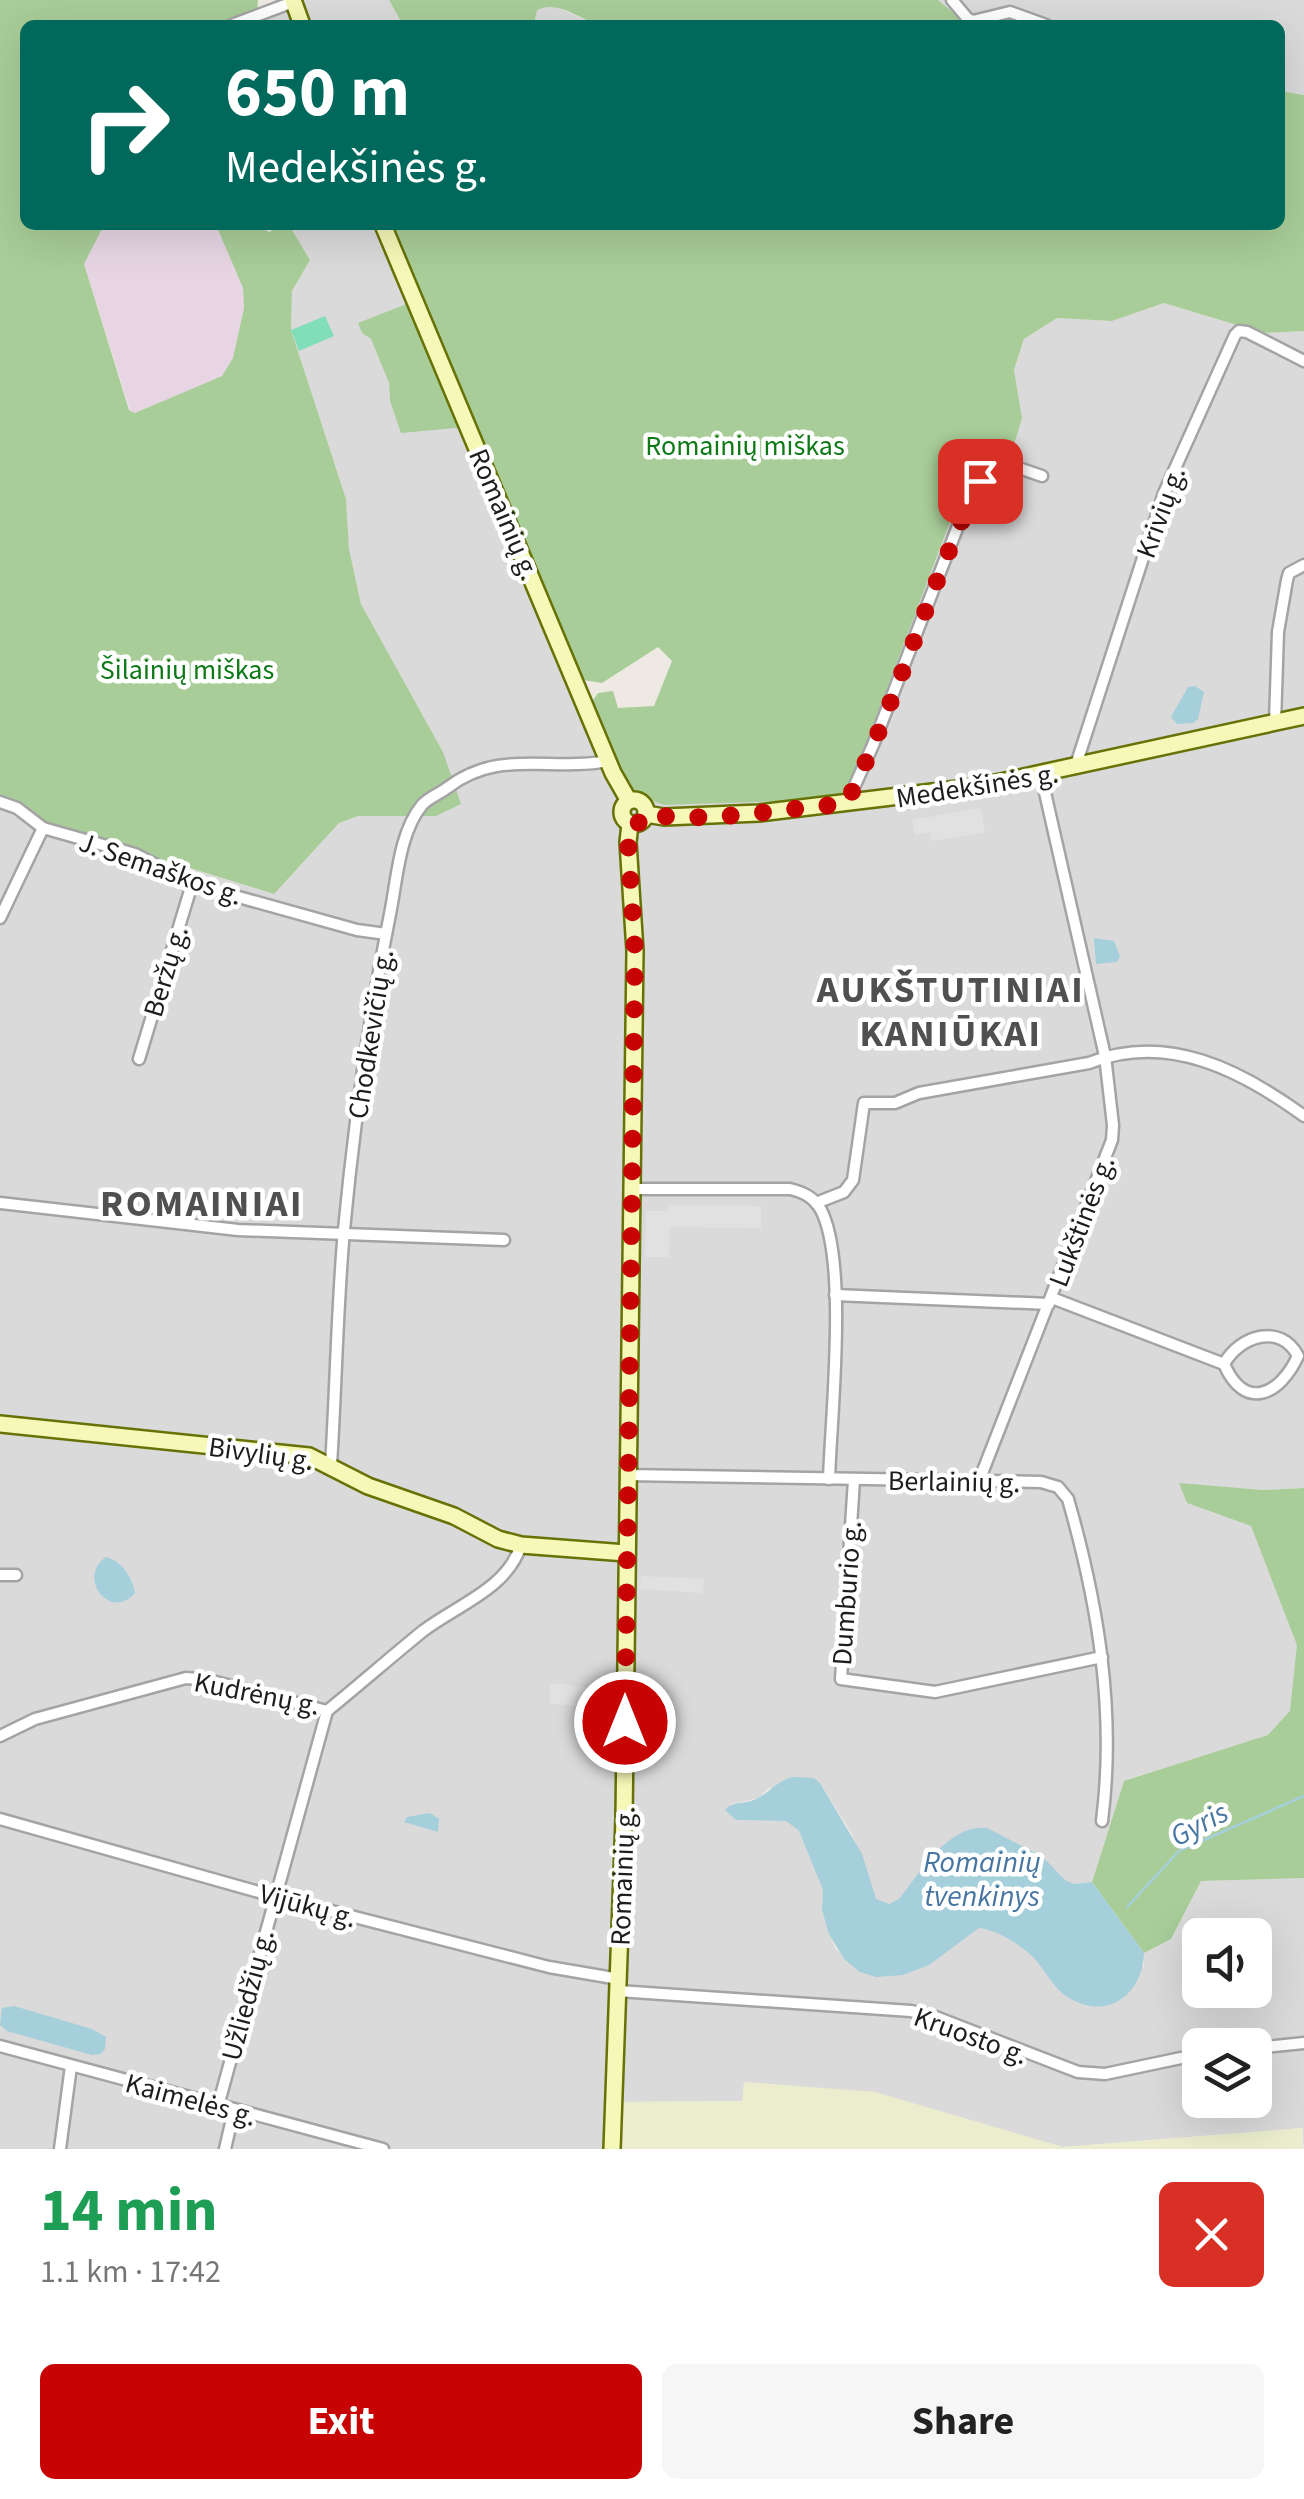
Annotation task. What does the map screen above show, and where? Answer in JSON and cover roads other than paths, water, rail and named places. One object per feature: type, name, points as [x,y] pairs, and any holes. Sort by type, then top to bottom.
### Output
[{"type":"main road","name":"Romainių g.","points":[[385,230],[607,761],[628,802]]},
{"type":"main road","name":"Medekšinės g.","points":[[646,814],[664,817],[760,813],[846,804],[1075,769],[1304,716]]},
{"type":"main road","points":[[628,802],[641,802],[646,814],[642,822],[630,824],[622,811],[628,802]]},
{"type":"main road","name":"Romainių g.","points":[[612,2149],[624,1818],[635,951],[630,824]]},
{"type":"main road","name":"Bivylių g.","points":[[0,1424],[298,1454],[331,1465],[368,1486],[442,1511],[498,1539],[521,1545],[626,1553]]},
{"type":"street","points":[[264,13],[267,0]]},
{"type":"street","points":[[952,0],[970,20]]},
{"type":"street","points":[[245,20],[293,1]]},
{"type":"street","points":[[977,20],[1010,12],[1032,20]]},
{"type":"street","name":"Krivių g.","points":[[1075,769],[1164,493],[1235,335],[1246,332],[1304,361]]},
{"type":"street","points":[[846,804],[874,744],[958,526],[980,481],[998,466],[1007,464],[1042,476]]},
{"type":"street","points":[[1275,722],[1278,632],[1284,598],[1290,573],[1304,565]]},
{"type":"street","name":"Chodkevičių g.","points":[[331,1465],[344,1234],[360,1083],[404,845],[422,804],[455,780],[496,765],[534,761],[586,765],[607,761]]},
{"type":"street","name":"Lukštinės g.","points":[[979,1482],[1051,1301],[1114,1126],[1105,1056],[1040,775]]},
{"type":"street","name":"J. Semaškos g.","points":[[0,802],[17,808],[43,828],[135,854],[192,884],[357,930],[386,934]]},
{"type":"street","points":[[0,918],[43,828]]},
{"type":"street","name":"Beržų g.","points":[[139,1059],[192,884]]},
{"type":"street","points":[[816,1202],[844,1192],[853,1180],[864,1103],[895,1103],[942,1087],[1105,1056],[1158,1052],[1191,1055],[1236,1072],[1304,1116]]},
{"type":"street","points":[[631,1190],[790,1189],[816,1202],[832,1248],[835,1294],[829,1480]]},
{"type":"street","points":[[0,1203],[238,1230],[504,1240]]},
{"type":"street","points":[[835,1294],[1051,1301],[1224,1364],[1230,1376],[1250,1392],[1264,1396],[1301,1359],[1292,1346],[1273,1336],[1261,1335],[1228,1356],[1224,1364]]},
{"type":"street","name":"Berlainių g.","points":[[626,1475],[1041,1482],[1064,1492],[1082,1546],[1102,1639],[1108,1748],[1102,1821]]},
{"type":"street","name":"Dumburio g.","points":[[854,1480],[840,1679],[935,1692],[1102,1657]]},
{"type":"street","name":"Kudrėnų g.","points":[[0,1736],[35,1718],[186,1678],[208,1680],[327,1712],[425,1630],[486,1591],[518,1556],[521,1545]]},
{"type":"street","points":[[0,1575],[16,1575]]},
{"type":"street","name":"Užliedžių g.","points":[[218,2106],[327,1712]]},
{"type":"street","name":"Vijūkų g.","points":[[0,1819],[273,1896],[618,1985]]},
{"type":"street","name":"Kruosto g.","points":[[618,1985],[911,2010],[1078,2072],[1105,2074],[1182,2058]]},
{"type":"street","points":[[1272,2047],[1304,2044]]},
{"type":"street","name":"Kaimelės g.","points":[[0,2046],[382,2149]]},
{"type":"street","points":[[60,2149],[71,2066]]},
{"type":"street","points":[[225,2149],[234,2110]]},
{"type":"water","points":[[1195,686],[1204,692],[1198,719],[1177,724],[1171,717],[1188,687]]},
{"type":"water","points":[[1094,938],[1114,941],[1120,956],[1117,962],[1096,964]]},
{"type":"water","points":[[106,1557],[121,1566],[131,1581],[135,1593],[125,1601],[107,1600],[95,1585],[94,1575]]},
{"type":"water","name":"Romainių tvenkinys","points":[[792,1777],[814,1778],[820,1783],[862,1854],[876,1899],[889,1904],[899,1899],[948,1842],[973,1829],[987,1828],[1043,1857],[1065,1880],[1074,1884],[1092,1882],[1144,1953],[1137,1981],[1121,2000],[1110,2005],[1083,2004],[1060,1991],[1020,1946],[979,1928],[929,1965],[903,1975],[876,1977],[860,1972],[844,1959],[829,1934],[822,1910],[823,1890],[799,1831],[786,1821],[736,1820],[725,1810],[756,1799]]},
{"type":"water","points":[[430,1813],[439,1819],[438,1832],[404,1822],[407,1817]]},
{"type":"water","points":[[14,2006],[92,2029],[106,2037],[105,2049],[92,2055],[7,2031],[0,2025],[2,2008]]},
{"type":"waterway","name":"Gyris","points":[[1127,1907],[1179,1851],[1304,1796]]},
{"type":"district","name":"AUKŠTUTINIAI KANIŪKAI","points":[[951,1011]]},
{"type":"district","name":"ROMAINIAI","points":[[202,1203]]},
{"type":"park label","name":"Romainių miškas","points":[[745,445]]},
{"type":"park label","name":"Šilainių miškas","points":[[187,669]]}]
